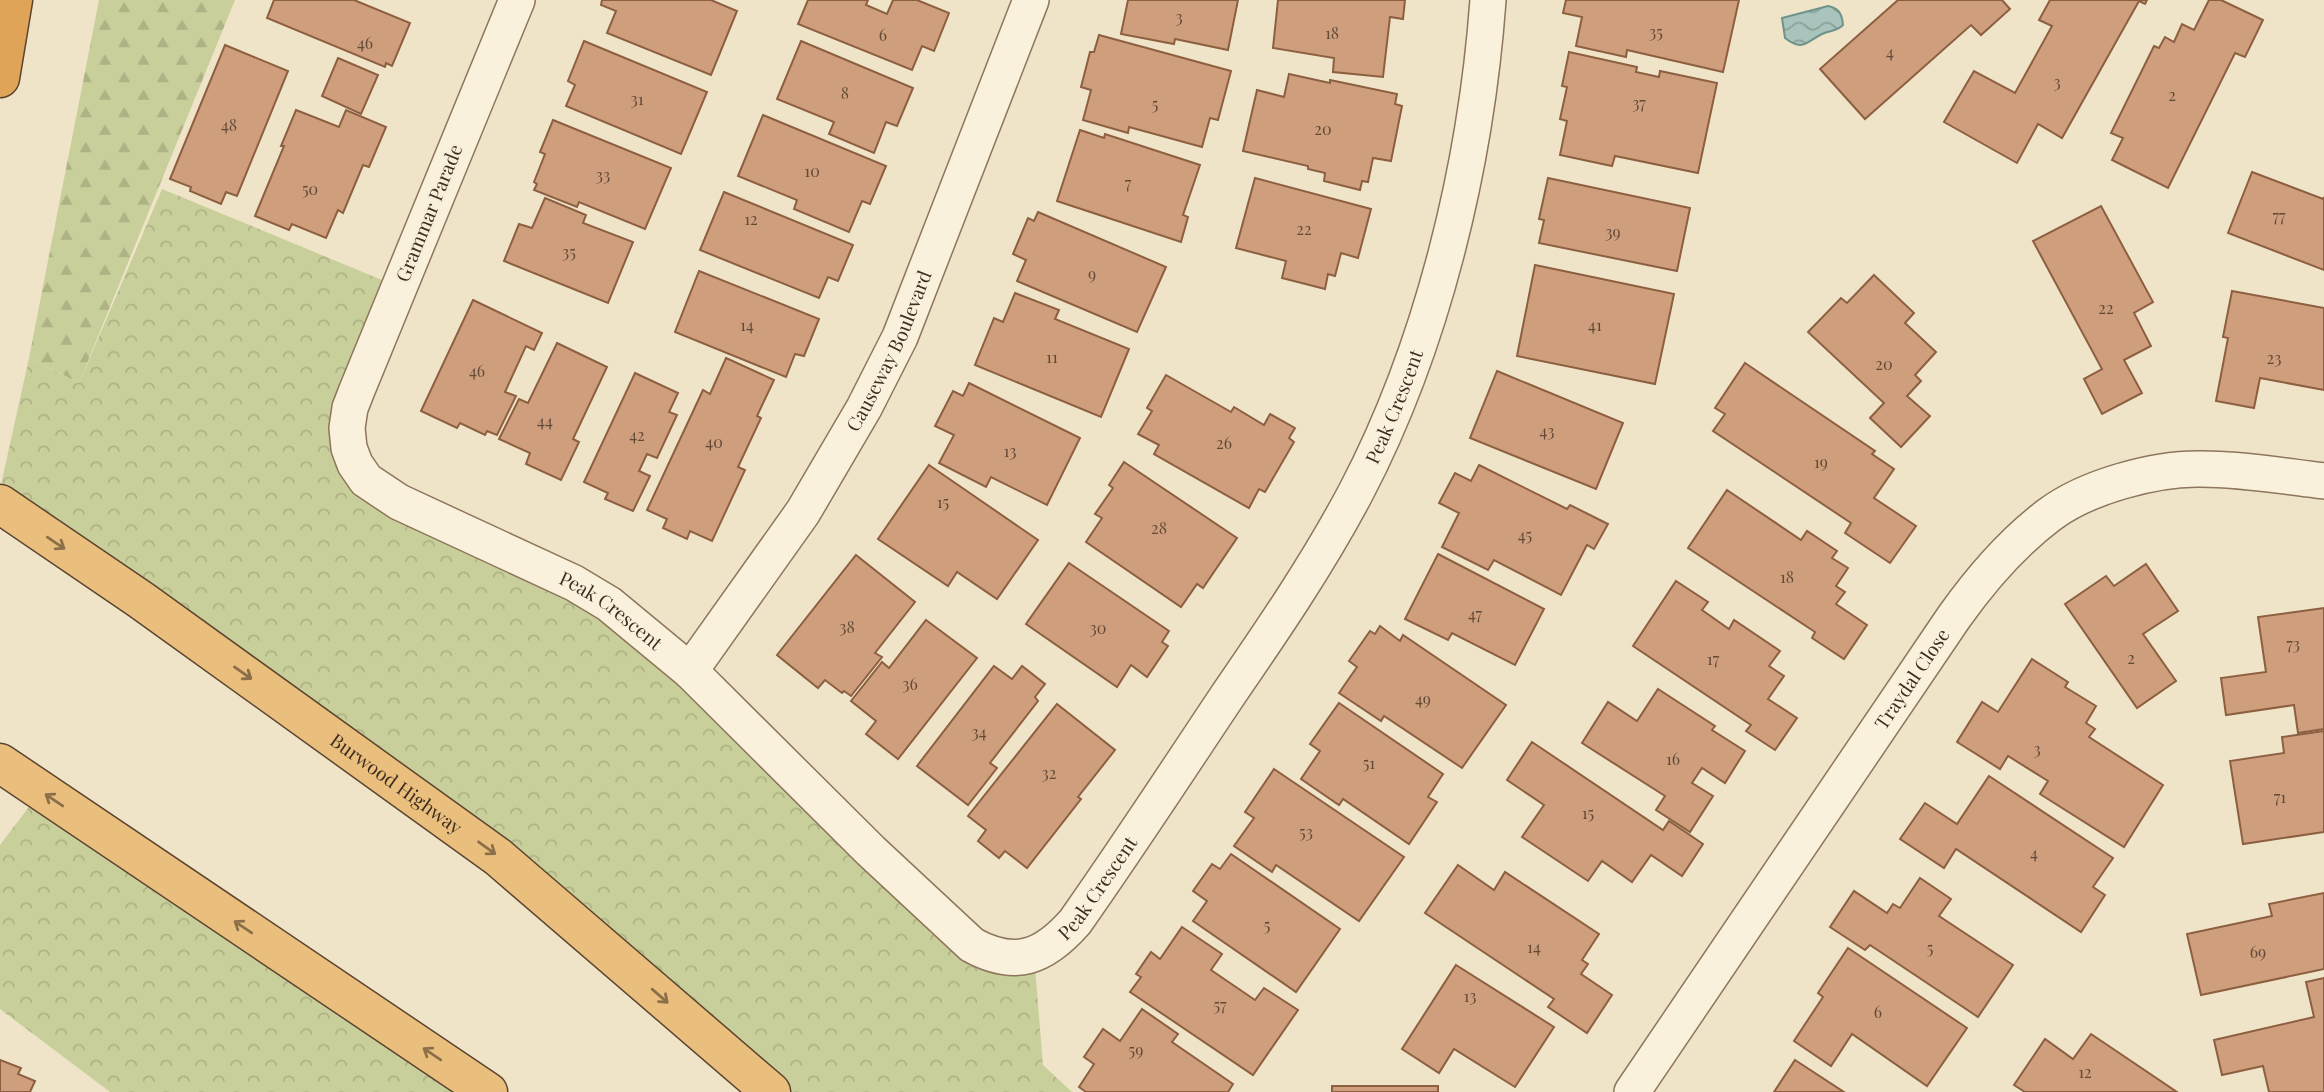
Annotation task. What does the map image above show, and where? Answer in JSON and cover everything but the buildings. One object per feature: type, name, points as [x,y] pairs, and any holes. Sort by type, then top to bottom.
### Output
[{"type":"highway","points":[[1,60],[13,0]]},
{"type":"highway","name":"Burwood Highway","points":[[0,504],[141,600],[498,856],[771,1092]]},
{"type":"highway","points":[[0,764],[488,1092]]},
{"type":"street","name":"Grammar Parade","points":[[347,428],[357,390],[517,0]]},
{"type":"street","name":"Causeway Boulevard","points":[[690,671],[803,512],[864,408],[900,338],[1031,0]]},
{"type":"street","name":"Peak Crescent","points":[[347,428],[349,448],[355,464],[366,480],[382,492],[592,592],[690,671],[871,851],[972,945],[998,956],[1023,958],[1044,951],[1057,942],[1087,905],[1293,600],[1334,532],[1379,445],[1419,341],[1446,251],[1469,157],[1485,51],[1488,0]]},
{"type":"street","name":"Traydal Close","points":[[1632,1092],[1954,617],[2007,552],[2051,514],[2081,497],[2143,476],[2200,468],[2324,481]]},
{"type":"green space","points":[[99,0],[235,0],[79,383],[29,358]]},
{"type":"green space","points":[[162,189],[399,287],[357,390],[355,464],[574,583],[969,942],[1034,955],[1043,1065],[1072,1092],[771,1092],[0,489],[29,358],[79,383]]},
{"type":"green space","points":[[41,791],[488,1092],[110,1092],[0,1009],[0,845]]},
{"type":"water","points":[[1828,6],[1839,12],[1843,25],[1800,45],[1785,38],[1782,18]]}]
